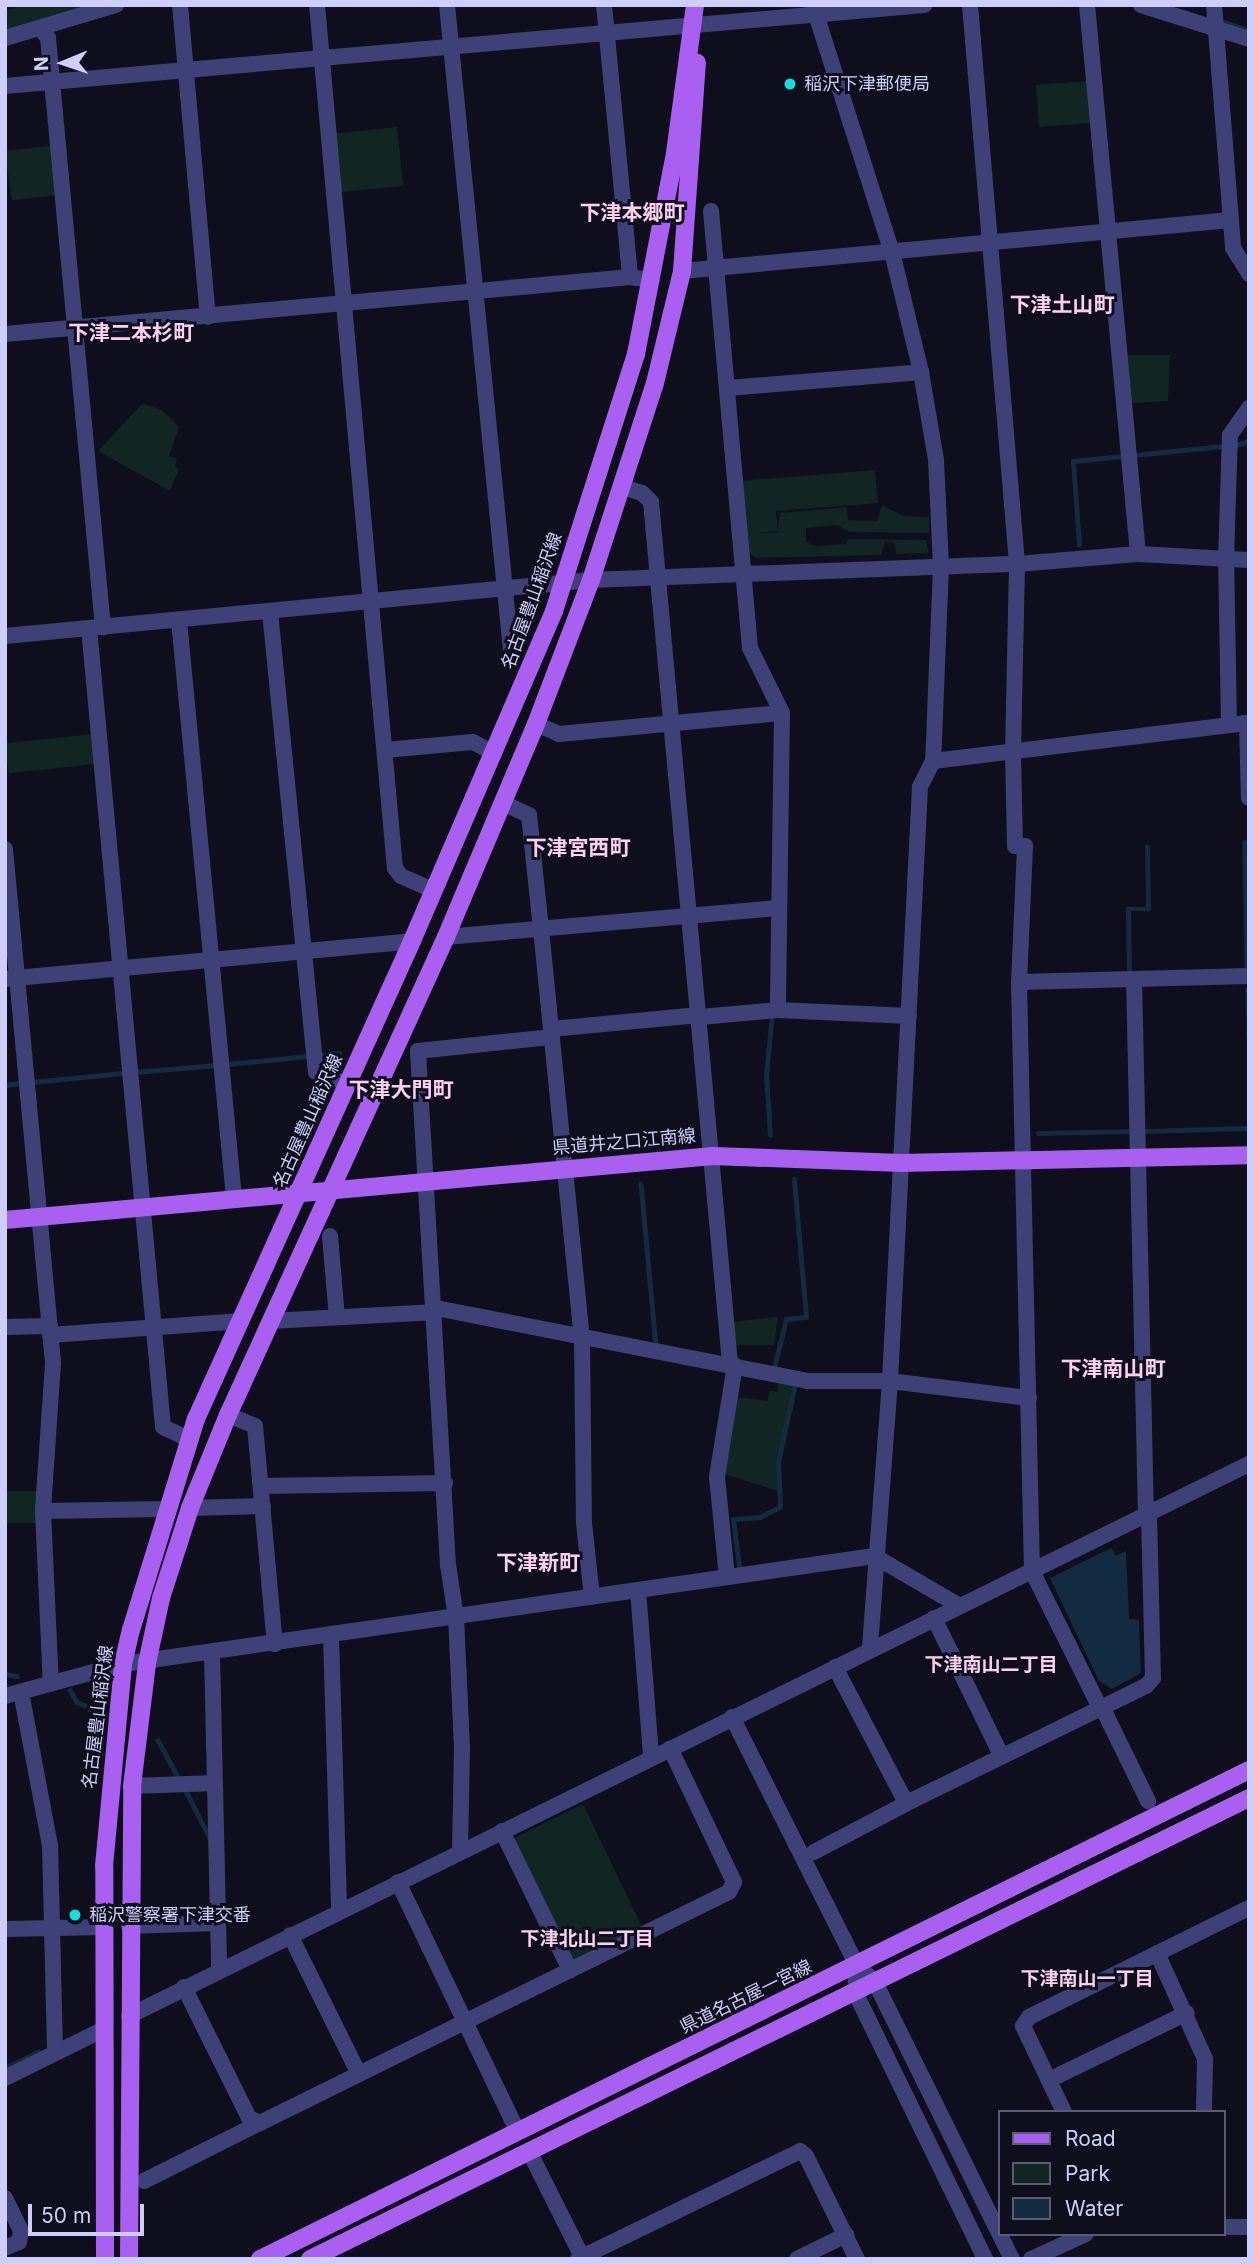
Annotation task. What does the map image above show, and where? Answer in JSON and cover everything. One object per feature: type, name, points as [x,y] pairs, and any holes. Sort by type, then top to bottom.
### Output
[{"type":"main road","name":"名古屋豊山稲沢線","points":[[105,2259],[103,1927],[108,1807],[123,1664],[166,1509],[189,1439],[434,891],[562,585],[623,399],[652,280],[694,25],[695,5]]},
{"type":"main road","name":"名古屋豊山稲沢線","points":[[130,2259],[129,1926],[132,1786],[147,1663],[172,1560],[228,1415],[446,937],[503,803],[591,580],[623,487],[655,383],[682,271],[698,47],[694,25]]},
{"type":"main road","name":"県道井之口江南線","points":[[5,1220],[713,1156],[902,1163],[1249,1154]]},
{"type":"main road","name":"県道名古屋一宮線","points":[[260,2259],[1249,1770]]},
{"type":"main road","points":[[310,2259],[1249,1798]]},
{"type":"street","points":[[5,38],[116,5]]},
{"type":"street","points":[[180,5],[208,317]]},
{"type":"street","points":[[317,5],[395,867],[401,876],[434,891]]},
{"type":"street","points":[[447,5],[512,661]]},
{"type":"street","points":[[604,5],[630,277]]},
{"type":"street","points":[[5,86],[607,35],[814,10],[924,5]]},
{"type":"street","points":[[970,5],[1017,564],[1013,751],[1015,846],[1025,846],[1019,982],[1032,1571],[1148,1801]]},
{"type":"street","points":[[1087,5],[1138,554]]},
{"type":"street","points":[[1141,5],[1249,39]]},
{"type":"street","points":[[1214,5],[1233,248],[1249,274]]},
{"type":"street","points":[[814,10],[892,252],[921,372],[936,460],[942,566],[933,761],[920,787],[890,1381],[874,1556],[870,1650]]},
{"type":"street","points":[[40,27],[48,38],[75,328],[119,969],[163,1427],[189,1439]]},
{"type":"street","points":[[711,211],[750,648],[782,713],[778,1010]]},
{"type":"street","points":[[682,271],[1231,220]]},
{"type":"street","points":[[5,334],[630,277],[652,280]]},
{"type":"street","points":[[728,388],[921,372]]},
{"type":"street","points":[[1229,725],[1226,560],[1230,435],[1249,408]]},
{"type":"street","points":[[623,487],[642,493],[650,502],[733,1364],[717,1477],[727,1577]]},
{"type":"street","points":[[5,636],[562,585],[591,580],[743,572],[1017,564],[1138,554],[1249,560]]},
{"type":"street","points":[[270,612],[316,1072],[348,1084]]},
{"type":"street","points":[[179,620],[234,1198]]},
{"type":"street","points":[[536,724],[559,734],[782,713]]},
{"type":"street","points":[[933,761],[1248,723],[1249,798]]},
{"type":"street","points":[[385,750],[473,742],[494,753]]},
{"type":"street","points":[[503,803],[529,815],[567,1168],[582,1337],[584,1523],[592,1597]]},
{"type":"street","points":[[5,849],[12,979],[42,1216],[53,1363],[43,1511],[51,1684]]},
{"type":"street","points":[[446,937],[779,908]]},
{"type":"street","points":[[12,979],[412,940]]},
{"type":"street","points":[[1019,982],[1249,976]]},
{"type":"street","points":[[814,1852],[1001,1755],[1146,1686],[1153,1678],[1134,979]]},
{"type":"street","points":[[460,1852],[462,1748],[456,1617],[448,1565],[437,1310],[418,1051],[699,1016],[778,1010],[909,1016]]},
{"type":"street","points":[[330,1236],[337,1317]]},
{"type":"street","points":[[270,1321],[437,1310],[733,1364],[807,1381],[890,1381],[1029,1398]]},
{"type":"street","points":[[5,1327],[50,1331],[155,1329],[241,1321]]},
{"type":"street","points":[[228,1415],[255,1426],[275,1644]]},
{"type":"street","points":[[129,2016],[1249,1464]]},
{"type":"street","points":[[261,1486],[444,1483]]},
{"type":"street","points":[[190,1508],[263,1506]]},
{"type":"street","points":[[43,1511],[166,1509]]},
{"type":"street","points":[[55,2053],[50,1845],[13,1694],[123,1664],[147,1663],[874,1556],[960,1606]]},
{"type":"street","points":[[638,1590],[652,1757]]},
{"type":"street","points":[[934,1618],[1001,1755]]},
{"type":"street","points":[[331,1636],[339,1911]]},
{"type":"street","points":[[212,1653],[219,1970]]},
{"type":"street","points":[[835,1667],[904,1799],[911,1801]]},
{"type":"street","points":[[732,1717],[857,1965],[875,1982],[998,2231]]},
{"type":"street","points":[[145,2181],[729,1892],[734,1882],[670,1748]]},
{"type":"street","points":[[132,1786],[215,1783]]},
{"type":"street","points":[[502,1831],[570,1970]]},
{"type":"street","points":[[397,1882],[518,2132]]},
{"type":"street","points":[[1063,2110],[1023,2026],[1029,2017],[1249,1908]]},
{"type":"street","points":[[129,1926],[218,1923]]},
{"type":"street","points":[[5,1929],[103,1927]]},
{"type":"street","points":[[290,1935],[359,2074]]},
{"type":"street","points":[[1157,1953],[1187,2013],[1205,2059],[1204,2110]]},
{"type":"street","points":[[857,1965],[855,1992],[985,2259]]},
{"type":"street","points":[[184,1987],[249,2118],[260,2123]]},
{"type":"street","points":[[1049,2080],[1187,2013]]},
{"type":"street","points":[[5,2078],[104,2029]]},
{"type":"street","points":[[529,2151],[581,2258],[800,2151],[807,2155],[857,2259]]},
{"type":"street","points":[[5,2198],[21,2231],[19,2242],[5,2248]]},
{"type":"street","points":[[1226,2228],[1249,2227]]},
{"type":"street","points":[[797,2259],[845,2235]]},
{"type":"street","points":[[1001,2236],[1012,2259]]},
{"type":"street","points":[[1031,2259],[1082,2236]]},
{"type":"green space","points":[[23,5],[97,5],[5,32],[5,11]]},
{"type":"green space","points":[[1090,81],[1093,123],[1039,127],[1036,85]]},
{"type":"green space","points":[[397,127],[403,186],[340,192],[333,134]]},
{"type":"green space","points":[[54,145],[60,195],[11,201],[5,151]]},
{"type":"green space","points":[[1125,355],[1170,355],[1168,401],[1129,403]]},
{"type":"green space","points":[[143,403],[163,411],[179,427],[169,456],[177,459],[175,467],[179,469],[170,491],[98,451]]},
{"type":"green space","points":[[875,470],[878,503],[776,511],[778,531],[752,534],[778,532],[780,513],[847,507],[848,520],[877,521],[882,505],[903,516],[929,517],[929,533],[850,532],[837,525],[806,528],[806,542],[815,546],[846,544],[849,539],[926,540],[929,553],[896,554],[895,543],[885,542],[881,555],[756,558],[748,552],[741,481]]},
{"type":"green space","points":[[94,734],[97,764],[9,773],[5,743]]},
{"type":"green space","points":[[778,1317],[774,1345],[733,1345],[731,1322]]},
{"type":"green space","points":[[778,1381],[794,1382],[777,1462],[778,1491],[724,1474],[736,1397],[768,1401],[769,1391],[777,1392]]},
{"type":"green space","points":[[5,1491],[37,1491],[37,1523],[5,1523]]},
{"type":"green space","points":[[583,1804],[642,1927],[577,1960],[568,1956],[512,1839]]},
{"type":"water","points":[[1111,1548],[1116,1556],[1126,1551],[1129,1619],[1139,1620],[1141,1673],[1112,1689],[1099,1681],[1050,1578]]},
{"type":"waterway","points":[[1223,22],[1249,30]]},
{"type":"waterway","points":[[1236,445],[1249,441]]},
{"type":"waterway","points":[[1134,455],[1223,446]]},
{"type":"waterway","points":[[1079,545],[1073,461],[1124,456]]},
{"type":"waterway","points":[[1245,842],[1247,966]]},
{"type":"waterway","points":[[1129,972],[1128,909],[1148,909],[1147,847]]},
{"type":"waterway","points":[[1248,989],[1249,1036]]},
{"type":"waterway","points":[[770,1135],[766,1075],[772,1015]]},
{"type":"waterway","points":[[319,1055],[339,1053]]},
{"type":"waterway","points":[[228,1064],[308,1056]]},
{"type":"waterway","points":[[135,1072],[217,1065]]},
{"type":"waterway","points":[[32,1082],[123,1073]]},
{"type":"waterway","points":[[5,1085],[19,1083]]},
{"type":"waterway","points":[[1143,1131],[1249,1128]]},
{"type":"waterway","points":[[1038,1133],[1134,1131]]},
{"type":"waterway","points":[[774,1368],[786,1319],[806,1317],[794,1180]]},
{"type":"waterway","points":[[641,1184],[656,1347]]},
{"type":"waterway","points":[[739,1567],[733,1519],[760,1517],[780,1507],[778,1462],[795,1384]]},
{"type":"waterway","points":[[5,1674],[17,1676]]},
{"type":"waterway","points":[[70,1690],[77,1702],[87,1706]]},
{"type":"waterway","points":[[158,1740],[179,1779]]},
{"type":"waterway","points":[[185,1789],[210,1838]]},
{"type":"waterway","points":[[5,2068],[38,2052]]},
{"type":"place","name":"稲沢下津郵便局","points":[[790,84]]},
{"type":"place","name":"稲沢警察署下津交番","points":[[75,1915]]},
{"type":"district","name":"下津本郷町","points":[[632,213]]},
{"type":"district","name":"下津土山町","points":[[1062,305]]},
{"type":"district","name":"下津二本杉町","points":[[131,333]]},
{"type":"district","name":"下津宮西町","points":[[578,848]]},
{"type":"district","name":"下津大門町","points":[[401,1090]]},
{"type":"district","name":"下津南山町","points":[[1113,1369]]},
{"type":"district","name":"下津新町","points":[[538,1563]]},
{"type":"district","name":"下津南山二丁目","points":[[991,1665]]},
{"type":"district","name":"下津北山二丁目","points":[[587,1939]]},
{"type":"district","name":"下津南山一丁目","points":[[1087,1979]]}]
